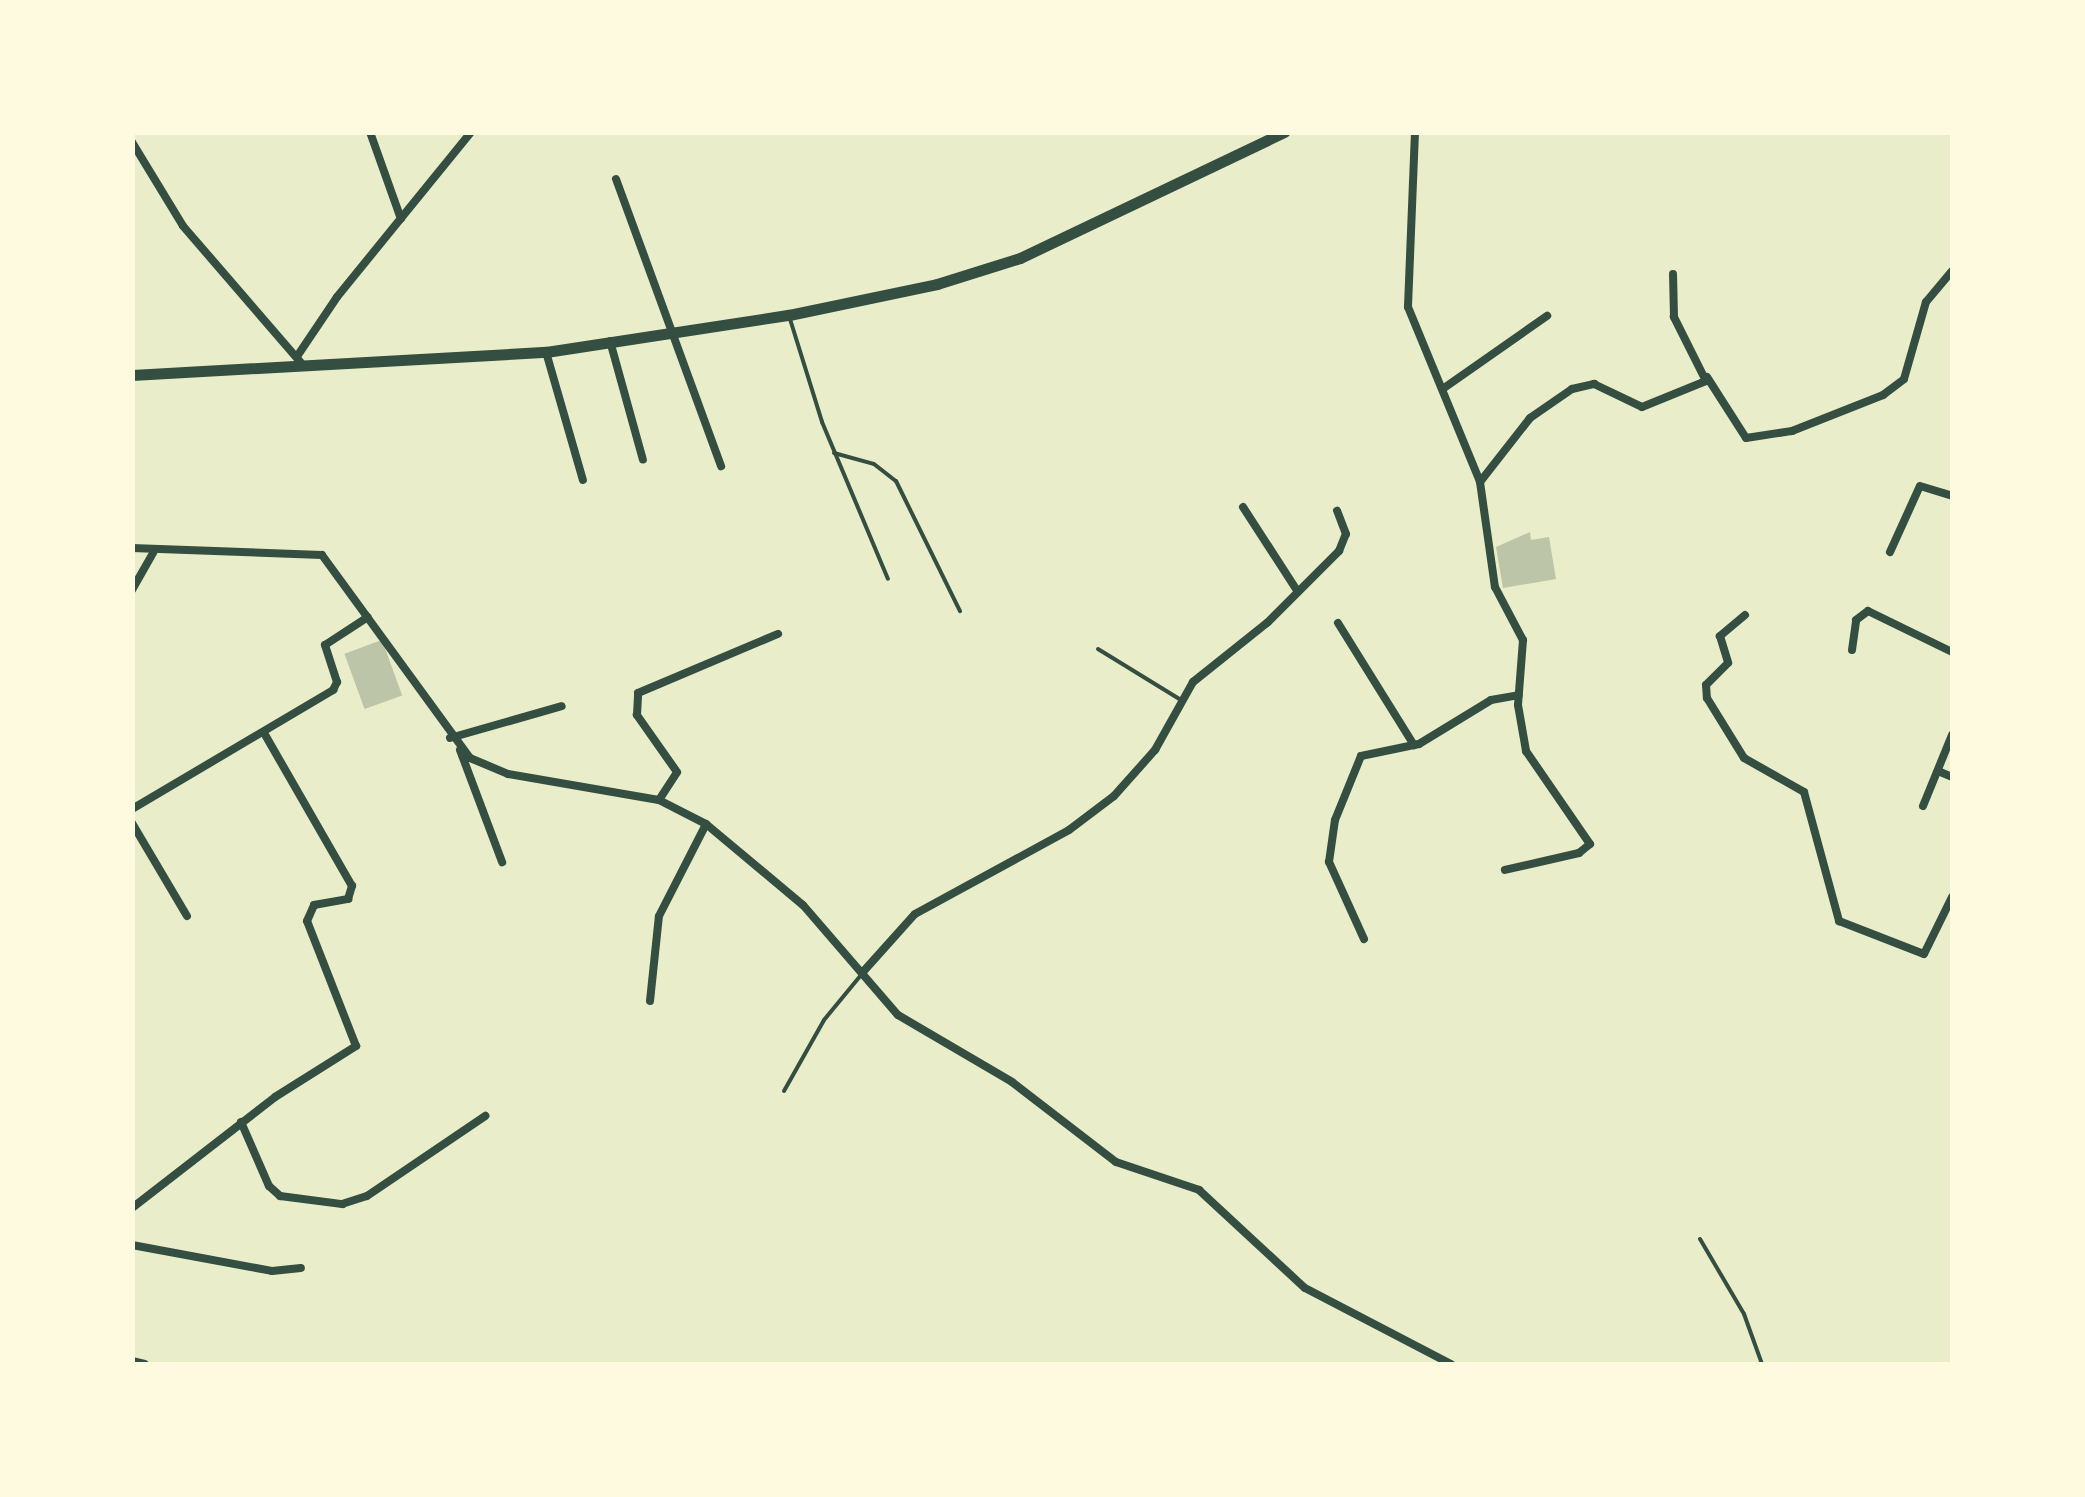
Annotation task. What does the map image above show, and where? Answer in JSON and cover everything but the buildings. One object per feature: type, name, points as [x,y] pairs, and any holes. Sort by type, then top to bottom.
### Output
[{"type":"main road","points":[[132,375],[301,360],[546,352],[789,315],[938,284],[1020,258],[1284,132]]},
{"type":"street","points":[[370,132],[401,219]]},
{"type":"street","points":[[132,142],[184,226],[301,360],[401,219],[472,132]]},
{"type":"street","points":[[1415,132],[1408,307],[1480,482],[1492,573],[1526,651],[1519,695],[1522,735],[1534,770],[1590,844],[1580,853],[1505,870]]},
{"type":"street","points":[[616,179],[676,330],[721,466]]},
{"type":"street","points":[[1673,274],[1674,317],[1746,438],[1809,426],[1883,395],[1904,379],[1926,302],[1952,271]]},
{"type":"street","points":[[1444,388],[1547,316]]},
{"type":"street","points":[[610,341],[643,460]]},
{"type":"street","points":[[546,352],[583,480]]},
{"type":"street","points":[[1480,482],[1530,418],[1572,390],[1594,384],[1642,408],[1707,378]]},
{"type":"street","points":[[1890,552],[1920,486],[1952,496]]},
{"type":"street","points":[[1243,506],[1298,592]]},
{"type":"street","points":[[862,973],[915,914],[1070,830],[1114,796],[1155,750],[1182,700],[1208,668],[1298,592],[1345,541],[1337,511]]},
{"type":"street","points":[[132,548],[153,552],[322,555],[460,750],[502,862]]},
{"type":"street","points":[[132,590],[153,552]]},
{"type":"street","points":[[1852,650],[1856,620],[1868,611],[1952,652]]},
{"type":"street","points":[[1744,615],[1720,636],[1728,663],[1706,686],[1707,698],[1744,758],[1804,792],[1840,921],[1924,954],[1952,898]]},
{"type":"street","points":[[132,809],[336,687],[325,645],[368,617]]},
{"type":"street","points":[[1338,624],[1414,745]]},
{"type":"street","points":[[659,800],[677,772],[637,716],[638,693],[778,634]]},
{"type":"street","points":[[1364,940],[1329,862],[1335,820],[1360,756],[1414,745],[1491,700],[1519,695]]},
{"type":"street","points":[[450,738],[562,706]]},
{"type":"street","points":[[132,1208],[240,1122],[356,1046],[308,921],[320,902],[348,899],[352,886],[264,733]]},
{"type":"street","points":[[1924,806],[1952,735]]},
{"type":"street","points":[[460,750],[508,774],[659,800],[706,824],[763,866],[898,1014],[1012,1082],[1106,1156],[1199,1190],[1305,1288],[1452,1364]]},
{"type":"street","points":[[1938,771],[1952,777]]},
{"type":"street","points":[[132,823],[186,916]]},
{"type":"street","points":[[650,1001],[658,916],[706,824]]},
{"type":"street","points":[[240,1122],[269,1186],[280,1196],[342,1204],[367,1196],[485,1116]]},
{"type":"street","points":[[132,1245],[272,1271],[301,1268]]},
{"type":"street","points":[[132,1361],[145,1364]]},
{"type":"lane","points":[[789,315],[834,453],[888,579]]},
{"type":"lane","points":[[834,453],[874,464],[896,480],[960,611]]},
{"type":"lane","points":[[1098,648],[1182,700]]},
{"type":"lane","points":[[784,1091],[818,1030],[862,973]]},
{"type":"lane","points":[[1700,1239],[1744,1314],[1762,1364]]}]
